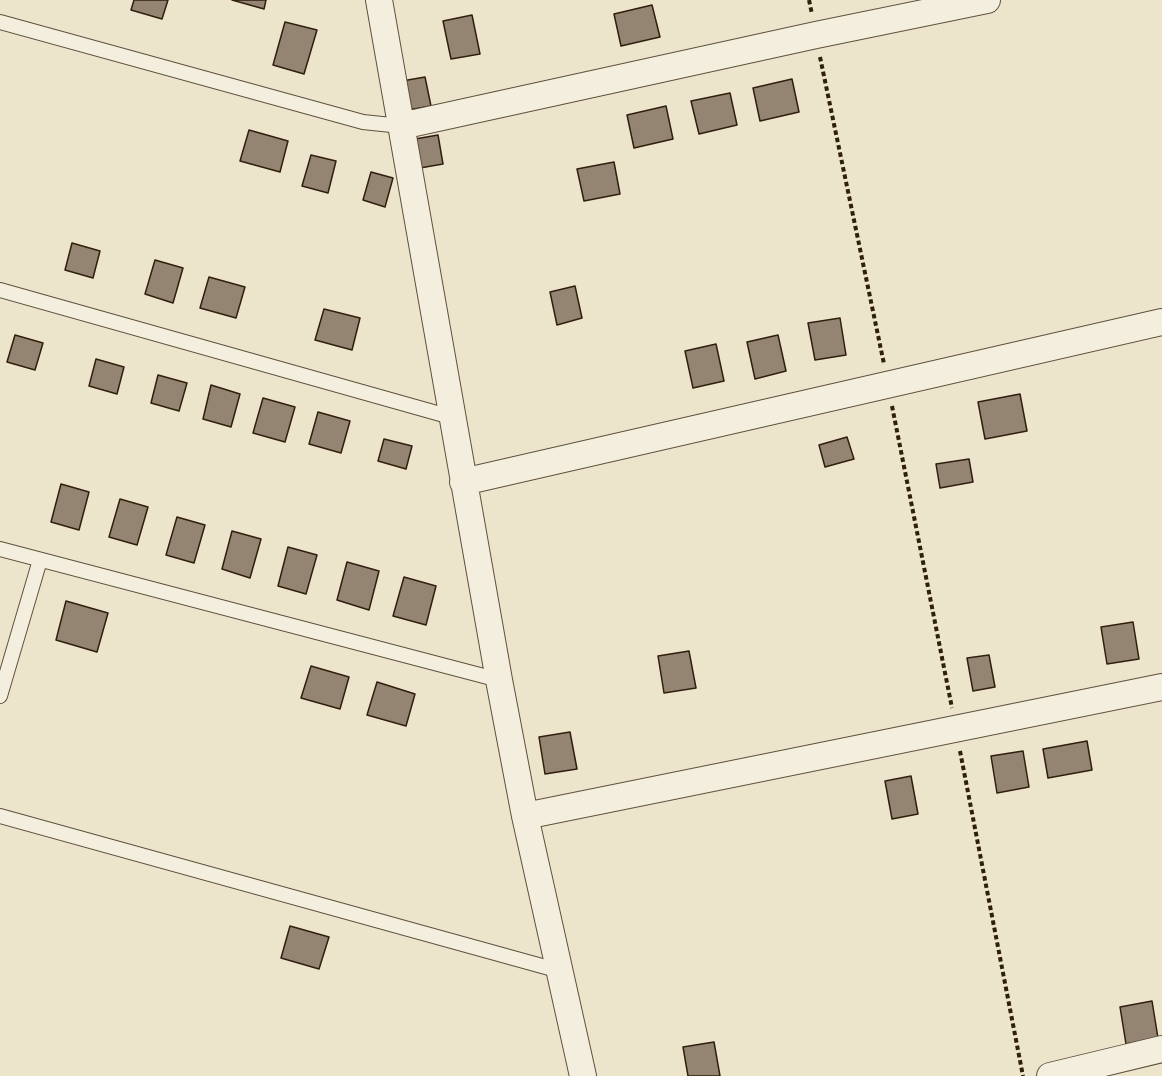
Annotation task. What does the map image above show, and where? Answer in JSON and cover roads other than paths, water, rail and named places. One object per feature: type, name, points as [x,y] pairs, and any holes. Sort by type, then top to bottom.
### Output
[{"type":"street","points":[[379,0],[499,680],[525,816],[584,1076]]},
{"type":"street","points":[[401,126],[987,0]]},
{"type":"street","points":[[463,482],[1162,322]]},
{"type":"street","points":[[525,816],[956,731],[1162,687]]},
{"type":"street","points":[[1050,1076],[1162,1049]]},
{"type":"lane","points":[[0,22],[363,123],[401,126]]},
{"type":"lane","points":[[0,290],[451,417]]},
{"type":"lane","points":[[0,549],[499,680]]},
{"type":"lane","points":[[0,696],[40,560]]},
{"type":"lane","points":[[0,816],[560,971]]}]
